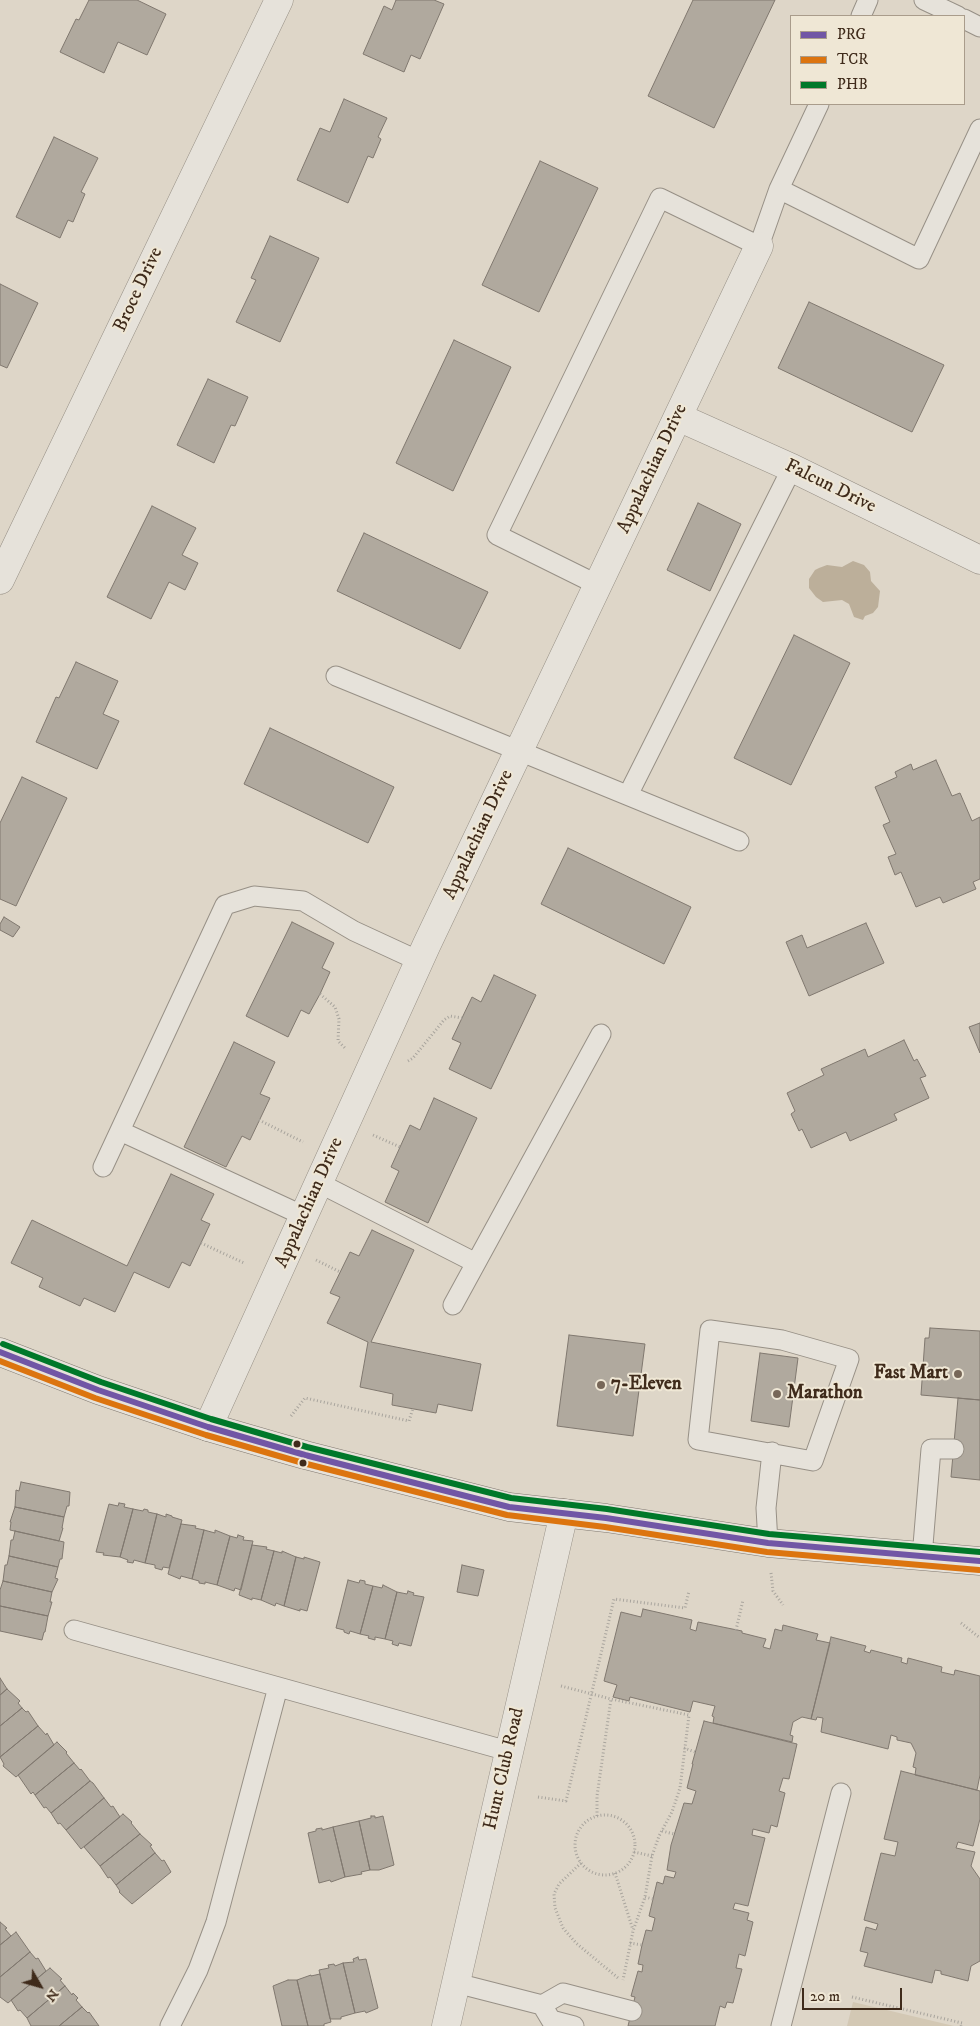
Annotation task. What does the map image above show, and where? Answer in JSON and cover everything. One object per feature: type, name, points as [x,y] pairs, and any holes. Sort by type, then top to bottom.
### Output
[{"type":"street","name":"Broce Drive","points":[[0,580],[279,0]]},
{"type":"street","name":"Appalachian Drive","points":[[208,1427],[420,961],[759,246]]},
{"type":"street","name":"Falcun Drive","points":[[678,417],[792,468],[980,560]]},
{"type":"street","points":[[0,1352],[98,1390],[208,1427],[509,1507],[564,1513],[768,1543],[980,1561]]},
{"type":"street","name":"Hunt Club Road","points":[[446,2026],[564,1513]]},
{"type":"lane","points":[[861,15],[868,0]]},
{"type":"lane","points":[[924,0],[956,15]]},
{"type":"lane","points":[[965,20],[980,27]]},
{"type":"lane","points":[[598,585],[497,535],[660,198],[759,246],[779,189],[819,105]]},
{"type":"lane","points":[[779,189],[919,259],[980,129]]},
{"type":"lane","points":[[628,795],[792,468]]},
{"type":"lane","points":[[336,676],[739,841]]},
{"type":"lane","points":[[103,1167],[225,905],[254,896],[303,901],[354,930],[420,961]]},
{"type":"lane","points":[[453,1305],[601,1034]]},
{"type":"lane","points":[[120,1132],[304,1216]]},
{"type":"lane","points":[[319,1183],[476,1263]]},
{"type":"lane","points":[[710,1330],[782,1340],[849,1359],[814,1461],[772,1452],[698,1440],[710,1330]]},
{"type":"lane","points":[[922,1557],[931,1449],[954,1449]]},
{"type":"lane","points":[[768,1543],[766,1508],[772,1452]]},
{"type":"lane","points":[[74,1630],[508,1751]]},
{"type":"lane","points":[[170,2026],[198,1970],[216,1922],[278,1687]]},
{"type":"lane","points":[[781,2026],[841,1793]]},
{"type":"lane","points":[[456,1983],[542,2004],[563,1993],[632,2012]]},
{"type":"lane","points":[[542,2004],[551,2020],[574,2026]]},
{"type":"path","points":[[320,994],[335,1007],[339,1019],[338,1041],[372,1065],[409,1061],[444,1020],[450,1016],[462,1018]]},
{"type":"path","points":[[259,1120],[331,1156]]},
{"type":"path","points":[[201,1243],[244,1263]]},
{"type":"path","points":[[292,1416],[305,1398],[409,1421],[413,1408]]},
{"type":"path","points":[[538,1797],[566,1802],[614,1599],[685,1608],[689,1591]]},
{"type":"path","points":[[772,1592],[784,1604]]},
{"type":"path","points":[[736,1630],[743,1600]]},
{"type":"path","points":[[961,1623],[980,1638]]},
{"type":"path","points":[[561,1686],[611,1699],[689,1715],[680,1788],[672,1812],[652,1856],[645,1897],[633,1931],[623,1982],[576,1943],[563,1928],[555,1908],[554,1894],[559,1884],[581,1863]]},
{"type":"path","points":[[597,1816],[597,1796],[611,1699]]},
{"type":"path","points":[[684,1748],[695,1752]]},
{"type":"path","points":[[609,1815],[621,1819],[630,1828],[634,1840],[634,1852],[630,1861],[615,1873],[596,1873],[581,1863],[576,1852],[579,1830],[587,1821],[597,1816],[609,1815]]},
{"type":"path","points":[[662,1831],[674,1834]]},
{"type":"path","points":[[634,1852],[652,1856]]},
{"type":"path","points":[[615,1873],[633,1931]]},
{"type":"path","points":[[645,1897],[653,1899]]},
{"type":"path","points":[[630,1943],[642,1945]]},
{"type":"path","points":[[852,1997],[962,2023],[961,2026]]},
{"type":"shaded area","points":[[853,561],[864,565],[870,572],[871,581],[880,591],[878,607],[873,613],[865,616],[863,620],[854,617],[849,604],[842,600],[823,602],[809,588],[809,579],[815,570],[827,565],[842,567]]},
{"type":"shaded area","points":[[853,2002],[954,2026],[847,2026]]},
{"type":"building","points":[[89,0],[137,0],[166,14],[147,55],[118,42],[104,73],[60,52],[76,19],[79,20]]},
{"type":"building","points":[[396,0],[434,0],[444,4],[420,59],[411,55],[404,72],[363,54],[384,6],[392,10]]},
{"type":"building","points":[[693,0],[775,0],[714,128],[648,96]]},
{"type":"building","points":[[344,99],[387,118],[378,137],[381,139],[373,158],[368,156],[348,203],[297,180],[320,128],[330,132]]},
{"type":"building","points":[[54,137],[98,158],[81,192],[85,194],[73,222],[68,220],[60,238],[16,217]]},
{"type":"building","points":[[540,161],[598,188],[539,312],[482,285]]},
{"type":"building","points":[[270,236],[319,258],[280,342],[236,322],[256,280],[251,278]]},
{"type":"building","points":[[0,284],[38,303],[7,368],[0,365]]},
{"type":"building","points":[[809,302],[944,365],[912,432],[778,368]]},
{"type":"building","points":[[454,340],[511,367],[453,491],[396,463]]},
{"type":"building","points":[[208,379],[248,397],[235,426],[231,425],[214,463],[177,445]]},
{"type":"building","points":[[698,503],[741,524],[710,591],[667,570]]},
{"type":"building","points":[[152,506],[196,528],[182,555],[198,563],[185,590],[169,582],[151,619],[107,597]]},
{"type":"building","points":[[364,533],[488,592],[460,649],[337,591]]},
{"type":"building","points":[[794,635],[850,663],[791,785],[734,758]]},
{"type":"building","points":[[76,662],[118,681],[103,714],[119,721],[97,769],[36,742],[56,697],[59,698]]},
{"type":"building","points":[[270,728],[394,787],[368,843],[244,784]]},
{"type":"building","points":[[936,760],[952,796],[960,793],[972,821],[980,817],[980,879],[973,882],[976,889],[943,903],[940,897],[916,907],[901,872],[895,875],[888,857],[896,854],[883,825],[890,822],[875,787],[897,777],[895,772],[911,764],[913,770]]},
{"type":"building","points":[[22,777],[67,798],[16,906],[0,899],[0,823]]},
{"type":"building","points":[[568,848],[691,907],[664,964],[541,904]]},
{"type":"building","points":[[4,917],[20,927],[13,937],[0,930],[0,924]]},
{"type":"building","points":[[292,922],[334,943],[322,968],[330,972],[320,994],[309,1014],[301,1010],[288,1037],[246,1016]]},
{"type":"building","points":[[866,923],[884,963],[809,996],[786,942],[802,935],[807,948]]},
{"type":"building","points":[[494,975],[536,995],[491,1089],[449,1069],[461,1043],[452,1039],[472,997],[481,1002]]},
{"type":"building","points":[[980,1023],[980,1053],[969,1027]]},
{"type":"building","points":[[904,1040],[914,1061],[917,1059],[926,1076],[920,1078],[929,1098],[894,1114],[897,1120],[850,1141],[846,1132],[811,1148],[802,1129],[799,1131],[791,1114],[795,1111],[787,1093],[824,1075],[821,1069],[865,1049],[868,1057]]},
{"type":"building","points":[[234,1042],[275,1062],[260,1094],[270,1098],[250,1140],[242,1136],[226,1167],[184,1147]]},
{"type":"building","points":[[434,1098],[477,1118],[428,1223],[385,1202],[399,1171],[391,1167],[410,1125],[420,1130]]},
{"type":"building","points":[[171,1174],[214,1194],[201,1220],[210,1224],[190,1266],[182,1262],[169,1288],[134,1272],[115,1312],[84,1298],[80,1306],[39,1287],[43,1278],[11,1263],[32,1220],[127,1266]]},
{"type":"building","points":[[372,1230],[414,1250],[371,1342],[481,1364],[472,1411],[438,1404],[436,1413],[392,1405],[393,1394],[360,1387],[368,1342],[327,1323],[340,1297],[330,1293],[350,1252],[359,1256]]},
{"type":"building","points":[[930,1328],[980,1331],[980,1400],[921,1395],[925,1338],[929,1338]]},
{"type":"building","name":"7-Eleven","points":[[569,1335],[645,1344],[633,1436],[557,1426]]},
{"type":"building","points":[[760,1353],[798,1358],[789,1427],[751,1421]]},
{"type":"building","points":[[958,1398],[980,1400],[980,1480],[951,1477]]},
{"type":"building","points":[[21,1482],[70,1492],[69,1506],[67,1506],[64,1517],[15,1507],[16,1490],[19,1491]]},
{"type":"building","points":[[119,1503],[125,1504],[124,1507],[133,1509],[120,1557],[103,1555],[104,1553],[96,1552],[109,1504],[118,1506]]},
{"type":"building","points":[[15,1507],[64,1517],[59,1541],[10,1530],[10,1522]]},
{"type":"building","points":[[133,1509],[143,1511],[144,1509],[157,1514],[145,1563],[134,1560],[133,1563],[127,1562],[128,1560],[120,1557]]},
{"type":"building","points":[[157,1514],[166,1517],[166,1514],[182,1520],[169,1568],[163,1567],[162,1570],[155,1568],[155,1565],[145,1563]]},
{"type":"building","points":[[181,1524],[196,1526],[195,1528],[204,1530],[192,1579],[181,1576],[180,1579],[168,1574]]},
{"type":"building","points":[[204,1530],[215,1533],[215,1530],[230,1536],[217,1585],[205,1582],[205,1584],[199,1583],[199,1581],[192,1579]]},
{"type":"building","points":[[15,1531],[64,1542],[62,1559],[60,1559],[58,1567],[9,1556],[11,1540],[13,1540]]},
{"type":"building","points":[[238,1535],[244,1537],[243,1540],[253,1541],[241,1590],[235,1588],[234,1591],[217,1585],[230,1536],[237,1538]]},
{"type":"building","points":[[252,1545],[267,1547],[266,1549],[274,1551],[261,1600],[252,1598],[252,1600],[239,1595]]},
{"type":"building","points":[[274,1551],[282,1553],[282,1551],[296,1557],[284,1606],[276,1603],[275,1606],[261,1600]]},
{"type":"building","points":[[9,1556],[58,1567],[55,1578],[58,1579],[52,1592],[3,1581],[5,1565],[7,1565]]},
{"type":"building","points":[[296,1557],[304,1559],[304,1557],[320,1562],[307,1611],[284,1606]]},
{"type":"building","points":[[462,1565],[484,1570],[478,1596],[457,1592]]},
{"type":"building","points":[[348,1580],[359,1583],[360,1580],[365,1581],[365,1584],[373,1586],[360,1634],[350,1631],[349,1634],[344,1632],[344,1630],[336,1628]]},
{"type":"building","points":[[3,1581],[52,1592],[50,1602],[52,1602],[48,1616],[0,1606],[0,1590]]},
{"type":"building","points":[[383,1585],[397,1592],[385,1639],[375,1637],[375,1640],[360,1634],[373,1586],[382,1588]]},
{"type":"building","points":[[408,1591],[414,1593],[413,1595],[424,1597],[411,1646],[399,1643],[398,1646],[392,1644],[393,1641],[385,1639],[397,1592],[407,1594]]},
{"type":"building","points":[[0,1606],[48,1616],[42,1640],[0,1631]]},
{"type":"building","points":[[643,1609],[692,1620],[690,1629],[696,1631],[698,1622],[742,1631],[742,1633],[766,1639],[763,1647],[770,1649],[775,1629],[782,1631],[783,1625],[818,1634],[816,1640],[830,1643],[811,1719],[802,1717],[793,1722],[790,1735],[793,1736],[792,1742],[713,1723],[714,1717],[712,1716],[715,1706],[693,1701],[690,1712],[630,1697],[629,1701],[613,1697],[617,1685],[604,1681],[621,1612],[641,1617]]},
{"type":"building","points":[[831,1637],[866,1646],[864,1651],[870,1653],[871,1650],[902,1658],[901,1662],[907,1664],[908,1658],[942,1667],[941,1672],[954,1675],[955,1670],[980,1676],[980,1775],[977,1790],[915,1775],[916,1768],[913,1767],[916,1753],[911,1743],[897,1740],[897,1737],[891,1735],[888,1749],[821,1732],[823,1718],[811,1719]]},
{"type":"building","points":[[0,1678],[7,1689],[0,1695]]},
{"type":"building","points":[[7,1689],[20,1701],[18,1703],[22,1708],[0,1726],[0,1695]]},
{"type":"building","points":[[22,1708],[26,1712],[28,1711],[38,1726],[0,1757],[0,1726]]},
{"type":"building","points":[[704,1721],[797,1744],[789,1779],[783,1778],[779,1791],[785,1793],[777,1827],[771,1825],[769,1833],[753,1829],[752,1835],[765,1838],[748,1906],[735,1903],[733,1909],[749,1913],[747,1920],[753,1922],[745,1956],[739,1954],[736,1968],[742,1969],[733,2003],[727,2002],[725,2008],[720,2006],[715,2026],[628,2026],[635,1997],[631,1996],[638,1971],[642,1972],[643,1965],[638,1964],[642,1945],[646,1930],[652,1931],[655,1918],[649,1916],[657,1882],[663,1884],[665,1876],[674,1878],[676,1872],[667,1870],[671,1845],[684,1803],[692,1804],[696,1791],[687,1788]]},
{"type":"building","points":[[38,1726],[46,1735],[47,1733],[54,1745],[16,1777],[3,1766],[4,1764],[0,1757]]},
{"type":"building","points":[[57,1742],[74,1763],[35,1795],[33,1792],[31,1794],[18,1775]]},
{"type":"building","points":[[74,1763],[90,1781],[51,1813],[46,1807],[44,1808],[35,1795]]},
{"type":"building","points":[[901,1771],[980,1791],[980,1819],[973,1846],[958,1842],[956,1848],[975,1852],[971,1866],[980,1879],[980,1961],[971,1966],[968,1981],[941,1974],[941,1971],[935,1970],[932,1983],[864,1966],[868,1953],[860,1951],[866,1927],[876,1930],[878,1924],[864,1920],[881,1853],[895,1856],[898,1842],[884,1839]]},
{"type":"building","points":[[90,1781],[104,1798],[66,1830],[60,1823],[58,1824],[51,1813]]},
{"type":"building","points":[[104,1798],[111,1807],[113,1806],[120,1817],[81,1849],[66,1830]]},
{"type":"building","points":[[123,1814],[132,1822],[140,1834],[100,1866],[84,1847]]},
{"type":"building","points":[[371,1816],[375,1816],[375,1818],[383,1816],[394,1865],[379,1870],[370,1870],[359,1821],[371,1818]]},
{"type":"building","points":[[359,1821],[370,1870],[361,1872],[362,1874],[345,1877],[333,1827]]},
{"type":"building","points":[[333,1827],[345,1877],[331,1882],[330,1880],[319,1883],[308,1833],[316,1831],[316,1829],[322,1828],[322,1830]]},
{"type":"building","points":[[140,1834],[152,1845],[150,1846],[155,1853],[116,1885],[110,1877],[108,1878],[100,1866]]},
{"type":"building","points":[[155,1853],[162,1861],[164,1860],[171,1872],[132,1904],[119,1892],[116,1885]]},
{"type":"building","points":[[0,1922],[7,1928],[5,1929],[11,1936],[0,1945]]},
{"type":"building","points":[[16,1932],[30,1952],[0,1977],[0,1945]]},
{"type":"building","points":[[30,1952],[36,1959],[38,1958],[46,1971],[8,2003],[0,1997],[0,1977]]},
{"type":"building","points":[[358,1957],[359,1960],[366,1959],[378,2008],[366,2013],[365,2011],[355,2013],[343,1963],[354,1962],[353,1959]]},
{"type":"building","points":[[343,1963],[355,2013],[341,2017],[341,2019],[330,2019],[319,1970],[329,1968],[328,1965],[334,1964],[335,1966]]},
{"type":"building","points":[[50,1968],[62,1979],[60,1980],[65,1986],[27,2018],[20,2010],[18,2011],[11,2000]]},
{"type":"building","points":[[320,1974],[331,2022],[324,2024],[324,2026],[308,2026],[297,1980]]},
{"type":"building","points":[[288,1980],[297,1980],[308,2026],[282,2026],[273,1986]]},
{"type":"building","points":[[65,1986],[72,1995],[73,1993],[78,1998],[76,2000],[82,2007],[59,2026],[31,2026],[27,2018]]},
{"type":"building","points":[[82,2007],[89,2012],[99,2026],[59,2026]]},
{"type":"transit line","name":"PHB","points":[[3,1344],[101,1382],[211,1419],[307,1447],[511,1498],[607,1509],[769,1534],[980,1552]]},
{"type":"transit line","name":"PRG","points":[[0,1352],[98,1390],[208,1427],[305,1455],[509,1507],[606,1518],[768,1543],[980,1561]]},
{"type":"transit line","name":"TCR","points":[[0,1361],[95,1398],[206,1435],[303,1463],[507,1515],[605,1527],[767,1552],[979,1570]]},
{"type":"place","name":"Fast Mart","points":[[958,1374]]},
{"type":"place","name":"7-Eleven","points":[[601,1385]]},
{"type":"place","name":"Marathon","points":[[777,1394]]}]
